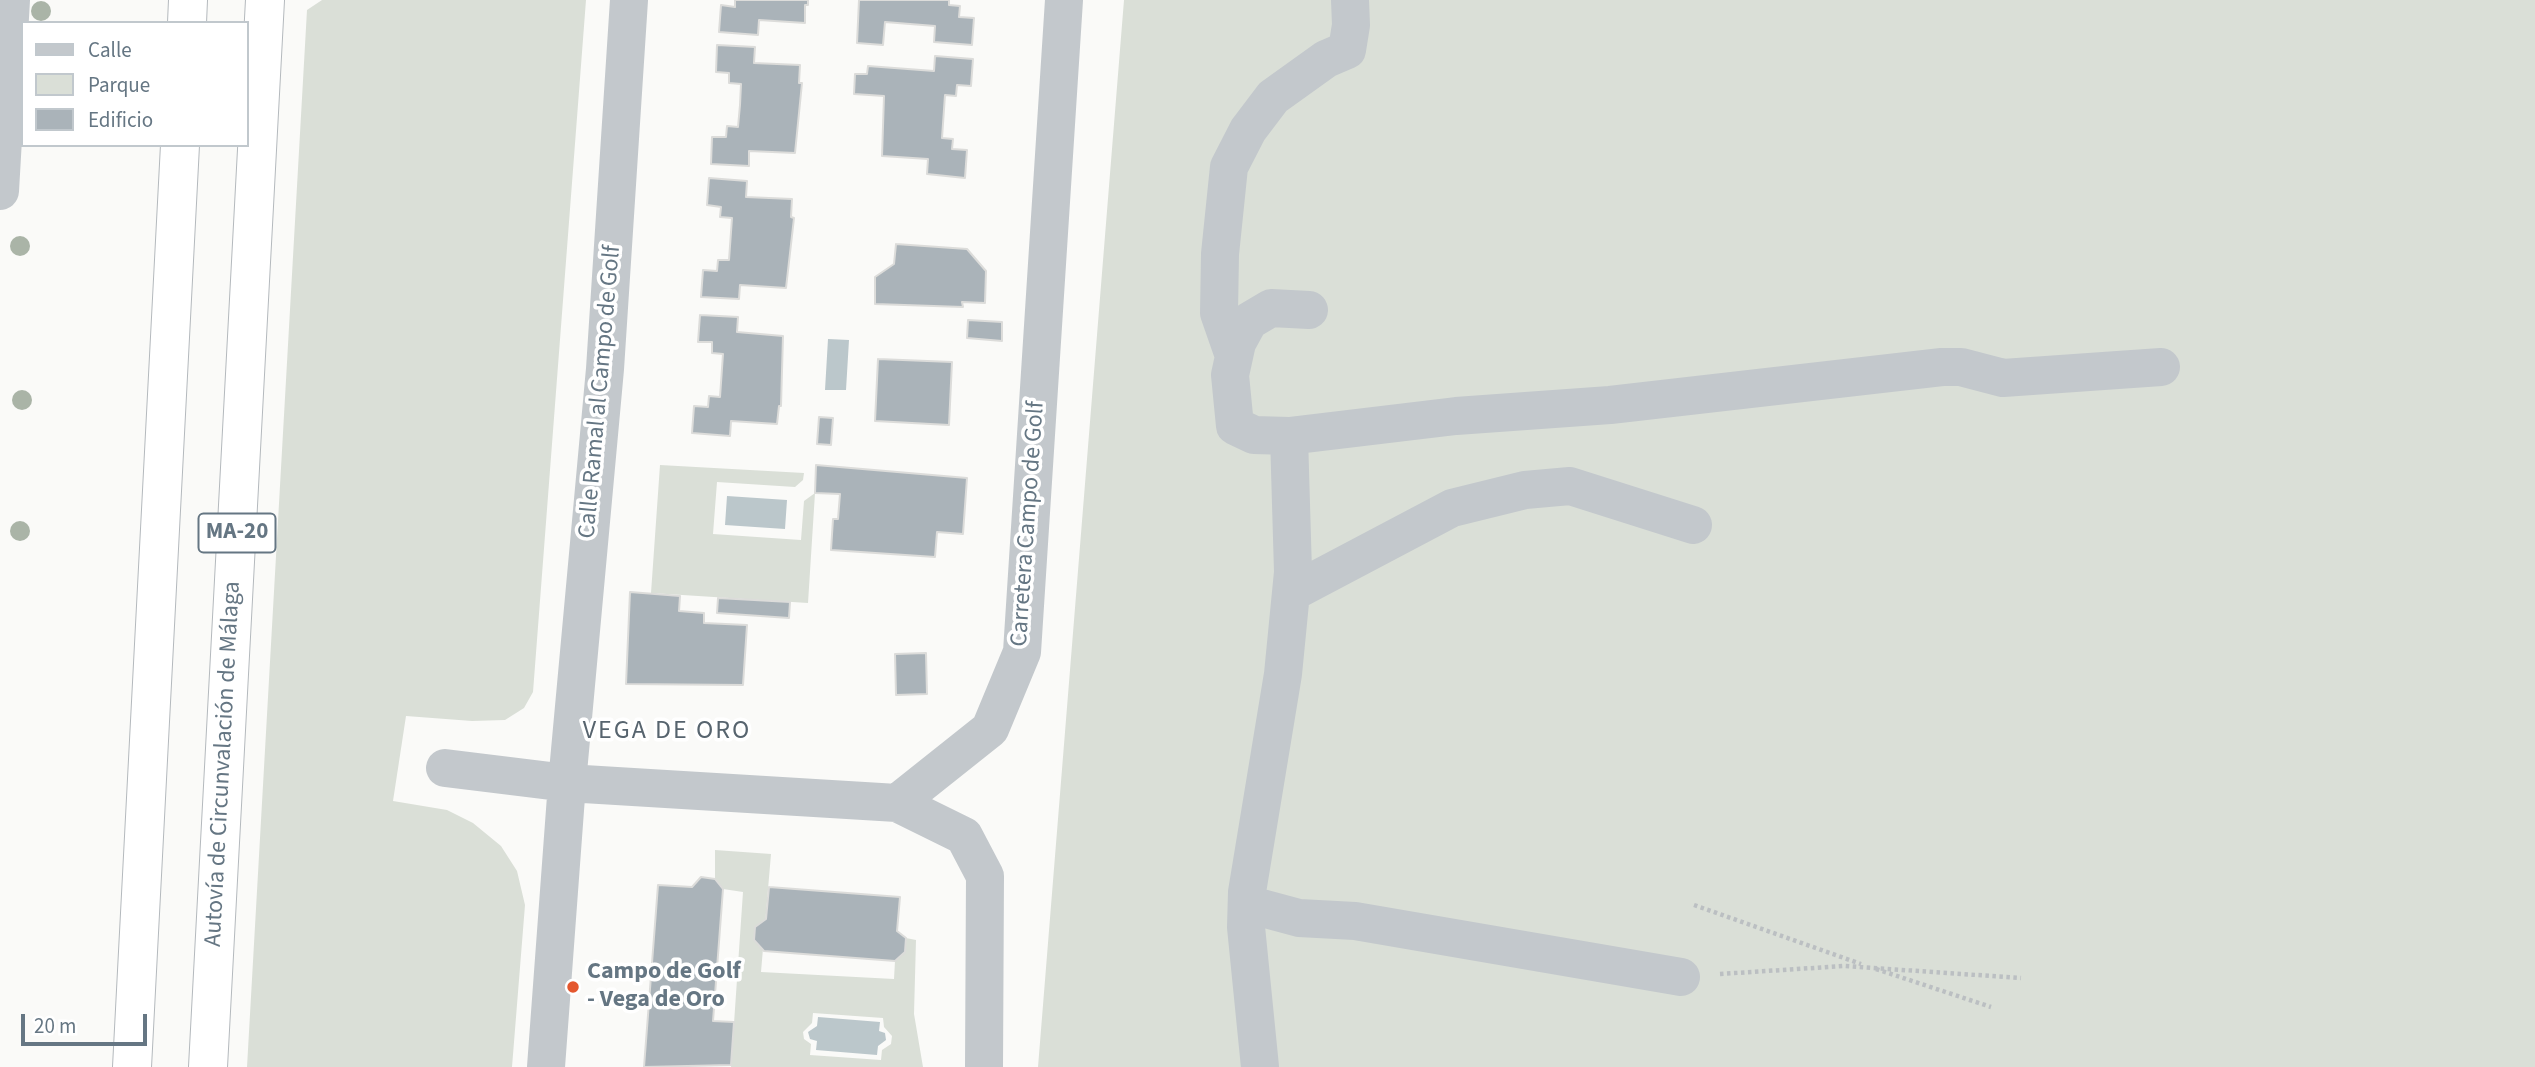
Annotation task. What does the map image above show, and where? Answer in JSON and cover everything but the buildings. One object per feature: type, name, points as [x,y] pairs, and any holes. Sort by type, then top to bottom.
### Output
[{"type":"highway","points":[[187,21],[188,0]]},
{"type":"highway","name":"Autovía de Circunvalación de Málaga","points":[[208,1067],[265,0]]},
{"type":"highway","points":[[132,1067],[180,147]]},
{"type":"street","points":[[0,191],[11,0]]},
{"type":"street","name":"Calle Ramal al Campo de Golf","points":[[567,783],[605,369],[629,0]]},
{"type":"street","name":"Carretera Campo de Golf","points":[[897,803],[990,729],[1022,652],[1064,0]]},
{"type":"street","points":[[1234,356],[1219,313],[1220,254],[1229,167],[1248,130],[1273,97],[1326,60],[1347,50],[1351,25],[1350,0]]},
{"type":"street","points":[[1309,310],[1271,308],[1249,321],[1234,356],[1230,375],[1235,426],[1254,435],[1289,436],[1456,416],[1610,405],[1942,367],[1961,367],[2003,378],[2161,367]]},
{"type":"street","points":[[1259,1067],[1247,915],[1283,674],[1291,593],[1289,436]]},
{"type":"street","points":[[1291,593],[1452,508],[1525,490],[1570,486],[1693,525]]},
{"type":"street","points":[[445,768],[567,783],[897,803],[964,836],[985,876],[984,1067]]},
{"type":"street","points":[[547,1067],[567,783]]},
{"type":"street","points":[[1247,915],[1284,914],[1355,920],[1681,977]]},
{"type":"path","points":[[1694,905],[1991,1007]]},
{"type":"path","points":[[1681,977],[1844,966],[2021,978]]},
{"type":"green space","points":[[322,0],[586,0],[533,692],[524,708],[505,720],[472,721],[406,716],[393,801],[447,810],[473,823],[501,846],[517,871],[525,905],[512,1067],[247,1067],[307,10]]},
{"type":"green space","points":[[1124,0],[2535,0],[2535,1067],[1038,1067]]},
{"type":"green space","points":[[660,465],[804,473],[803,480],[795,487],[717,482],[713,534],[801,540],[804,501],[815,493],[808,603],[651,593]]},
{"type":"green space","points":[[715,850],[771,854],[761,972],[894,979],[895,961],[905,952],[906,938],[916,940],[914,1014],[923,1067],[731,1067],[743,892],[723,889],[715,879]],"holes":[[[813,1013],[883,1018],[884,1027],[892,1036],[891,1044],[882,1050],[881,1060],[810,1055],[811,1044],[804,1039],[803,1032],[812,1023]]]},
{"type":"shaded area","points":[[828,339],[849,340],[846,390],[825,390]]},
{"type":"shaded area","points":[[727,496],[787,500],[785,529],[725,525]]},
{"type":"shaded area","points":[[818,1017],[880,1022],[879,1031],[885,1033],[886,1040],[878,1046],[877,1055],[816,1050],[817,1041],[810,1039],[808,1032],[817,1026]]},
{"type":"place","name":"Campo de Golf - Vega de Oro","points":[[573,987]]},
{"type":"district","name":"VEGA DE ORO","points":[[667,732]]}]
